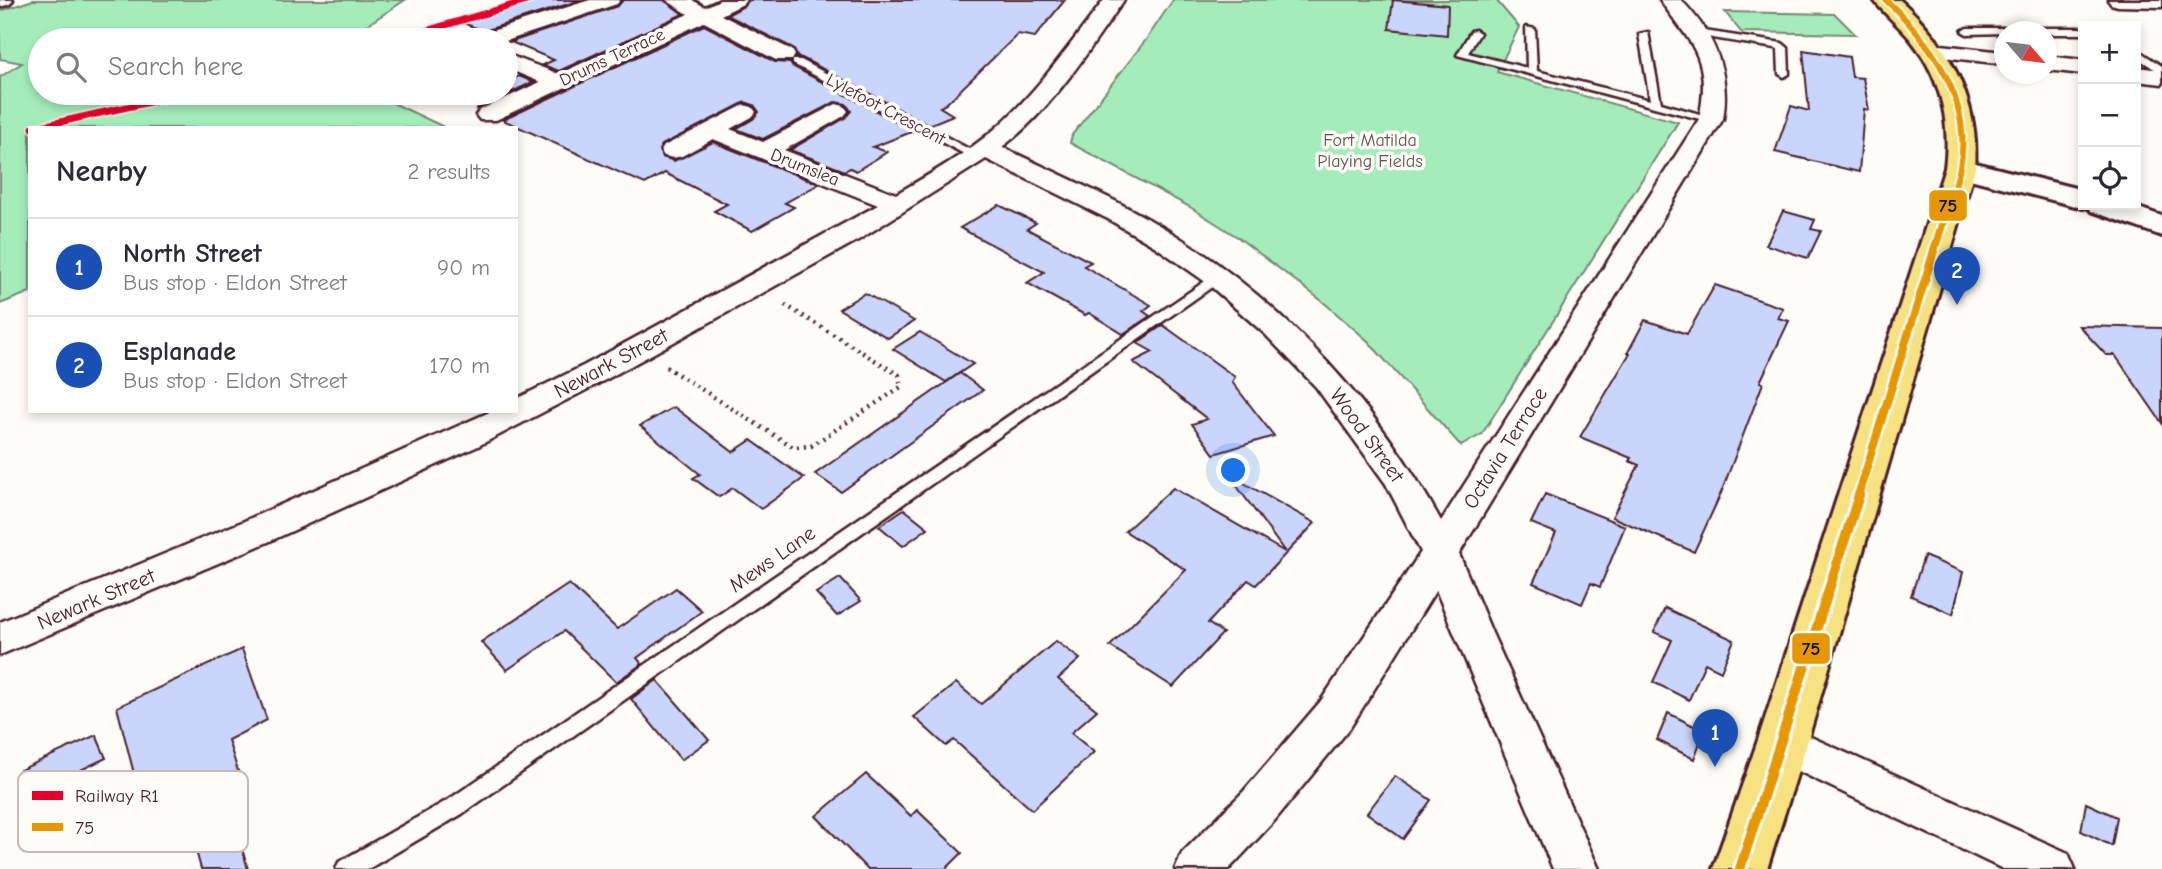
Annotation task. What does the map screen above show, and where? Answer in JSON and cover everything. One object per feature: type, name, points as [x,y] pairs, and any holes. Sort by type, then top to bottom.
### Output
[{"type":"main road","points":[[1740,869],[1782,743],[1961,168],[1965,146],[1954,94],[1932,50],[1886,0]]},
{"type":"street","points":[[518,30],[610,0]]},
{"type":"street","name":"Lylefoot Crescent","points":[[676,0],[791,59]]},
{"type":"street","name":"Drums Terrace","points":[[518,101],[736,0]]},
{"type":"street","name":"Newark Street","points":[[518,411],[754,286],[899,204],[981,152],[1035,103],[1114,0]]},
{"type":"street","name":"Octavia Terrace","points":[[1198,869],[1259,806],[1335,715],[1440,553],[1711,119],[1716,101],[1709,54],[1698,33],[1670,0]]},
{"type":"street","points":[[2118,0],[2162,1]]},
{"type":"street","points":[[1932,50],[1994,57]]},
{"type":"street","points":[[2057,64],[2078,66]]},
{"type":"street","points":[[518,65],[559,82]]},
{"type":"street","points":[[2141,75],[2162,77]]},
{"type":"street","name":"Drums Terrace","points":[[488,115],[510,105]]},
{"type":"street","points":[[764,151],[836,111]]},
{"type":"street","points":[[673,151],[744,112]]},
{"type":"street","name":"Drumslea","points":[[711,130],[899,204]]},
{"type":"street","name":"Wood Street","points":[[981,152],[1117,213],[1166,241],[1217,277],[1276,327],[1327,380],[1400,478],[1440,553],[1576,869]]},
{"type":"street","points":[[1961,168],[2078,198]]},
{"type":"street","points":[[2116,210],[2162,227]]},
{"type":"street","name":"Newark Street","points":[[0,639],[390,474],[515,413]]},
{"type":"street","points":[[1782,743],[2052,869]]},
{"type":"lane","points":[[1530,29],[1532,73]]},
{"type":"lane","points":[[1967,31],[2078,31]]},
{"type":"lane","points":[[1475,33],[1462,55],[1711,119]]},
{"type":"lane","points":[[1698,33],[1778,45],[1783,48],[1784,74]]},
{"type":"lane","points":[[1644,34],[1656,105]]},
{"type":"lane","points":[[2141,56],[2162,71]]},
{"type":"lane","name":"Lylefoot Crescent","points":[[791,59],[981,152]]},
{"type":"lane","name":"Mews Lane","points":[[347,869],[455,807],[1217,277]]},
{"type":"path","points":[[638,349],[793,447],[811,446],[901,387],[900,375],[754,286]]},
{"type":"green space","points":[[33,0],[405,0],[362,28],[28,28],[28,105],[397,105],[442,126],[28,126],[28,293],[0,304],[0,77],[22,63],[0,59],[0,11]]},
{"type":"green space","name":"Fort Matilda Playing Fields","points":[[1173,0],[1496,0],[1519,27],[1497,72],[1678,122],[1482,434],[1461,446],[1368,341],[1322,301],[1239,238],[1190,207],[1070,143],[1072,135],[1148,37]]},
{"type":"green space","points":[[1725,12],[1835,14],[1855,34],[1741,32]]},
{"type":"building","points":[[536,0],[581,0],[493,28],[476,28],[463,23]]},
{"type":"building","points":[[623,0],[664,0],[683,14],[559,71],[543,65],[554,60],[518,45],[518,40],[618,6]]},
{"type":"building","points":[[749,0],[1065,0],[1035,37],[1018,34],[940,107],[953,115],[929,125],[797,57],[793,48],[727,15],[744,6]]},
{"type":"building","points":[[1393,0],[1448,5],[1447,35],[1389,29]]},
{"type":"building","points":[[704,25],[775,62],[790,63],[914,131],[873,147],[887,152],[856,171],[850,168],[845,171],[790,150],[845,118],[851,111],[846,104],[835,102],[763,139],[736,129],[759,112],[754,105],[745,102],[662,145],[659,150],[662,157],[674,161],[713,142],[819,184],[785,203],[794,207],[752,231],[714,211],[727,204],[665,173],[645,184],[503,120]]},
{"type":"building","points":[[1803,50],[1849,57],[1852,77],[1863,78],[1869,110],[1864,109],[1859,172],[1775,152],[1791,106],[1809,111]]},
{"type":"building","points":[[518,76],[533,82],[518,89]]},
{"type":"building","points":[[999,205],[1036,223],[1027,229],[1091,262],[1084,266],[1151,305],[1143,311],[1150,316],[1123,334],[1089,313],[1085,315],[1027,283],[1044,272],[960,228]]},
{"type":"building","points":[[1783,211],[1815,220],[1811,229],[1821,231],[1808,258],[1766,245]]},
{"type":"building","points":[[1715,285],[1783,308],[1778,318],[1789,321],[1760,382],[1763,383],[1721,493],[1694,552],[1612,517],[1639,465],[1629,461],[1631,458],[1580,437],[1630,353],[1628,352],[1645,320],[1687,334]]},
{"type":"building","points":[[865,293],[914,321],[888,338],[839,309]]},
{"type":"building","points":[[1163,325],[1235,377],[1232,382],[1274,436],[1214,454],[1192,424],[1207,419],[1133,362],[1153,352],[1137,343]]},
{"type":"building","points":[[2079,326],[2162,328],[2162,423],[2115,355],[2106,355]]},
{"type":"building","points":[[920,332],[973,364],[946,382],[893,349]]},
{"type":"building","points":[[960,373],[983,390],[841,492],[815,474]]},
{"type":"building","points":[[674,407],[733,452],[751,440],[804,478],[761,509],[733,488],[719,497],[693,478],[700,474],[640,426]]},
{"type":"building","points":[[1228,474],[1315,523],[1256,585],[1248,580],[1208,623],[1223,633],[1173,687],[1110,646],[1186,570],[1125,531],[1173,488],[1285,552]]},
{"type":"building","points":[[1545,494],[1625,526],[1600,587],[1591,583],[1582,604],[1533,583],[1556,533],[1531,523]]},
{"type":"building","points":[[904,509],[928,528],[903,546],[879,526]]},
{"type":"building","points":[[1924,556],[1963,572],[1953,614],[1911,596]]},
{"type":"building","points":[[840,578],[861,601],[837,616],[816,593]]},
{"type":"building","points":[[569,584],[617,629],[676,588],[702,611],[637,658],[642,664],[616,682],[564,631],[507,670],[481,642]]},
{"type":"building","points":[[1665,608],[1734,640],[1721,671],[1705,663],[1689,700],[1653,682],[1672,640],[1654,632]]},
{"type":"building","points":[[1056,641],[1080,659],[1058,679],[1097,710],[1071,733],[1094,752],[1032,810],[954,740],[946,746],[914,717],[956,683],[981,704]]},
{"type":"building","points":[[242,649],[267,720],[228,740],[238,771],[133,771],[117,707]]},
{"type":"building","points":[[657,680],[709,740],[681,760],[631,699]]},
{"type":"building","points":[[1668,713],[1704,731],[1694,759],[1657,740]]},
{"type":"building","points":[[96,735],[106,758],[79,771],[20,770]]},
{"type":"building","points":[[866,774],[911,816],[917,810],[962,853],[946,869],[867,869],[816,816]]},
{"type":"building","points":[[1395,776],[1431,800],[1403,839],[1367,813]]},
{"type":"building","points":[[2086,803],[2117,817],[2112,846],[2081,831]]},
{"type":"building","points":[[196,852],[243,852],[248,869],[201,869]]},
{"type":"rail line","name":"R1","points":[[436,28],[530,0]]},
{"type":"rail line","name":"R1","points":[[42,126],[136,105]]},
{"type":"transit line","name":"75","points":[[1740,869],[1782,743],[1960,168],[1963,144],[1961,120],[1946,75],[1920,34],[1886,0]]},
{"type":"place","name":"Esplanade","points":[[1957,305]]},
{"type":"place","name":"North Street","points":[[1715,767]]}]
